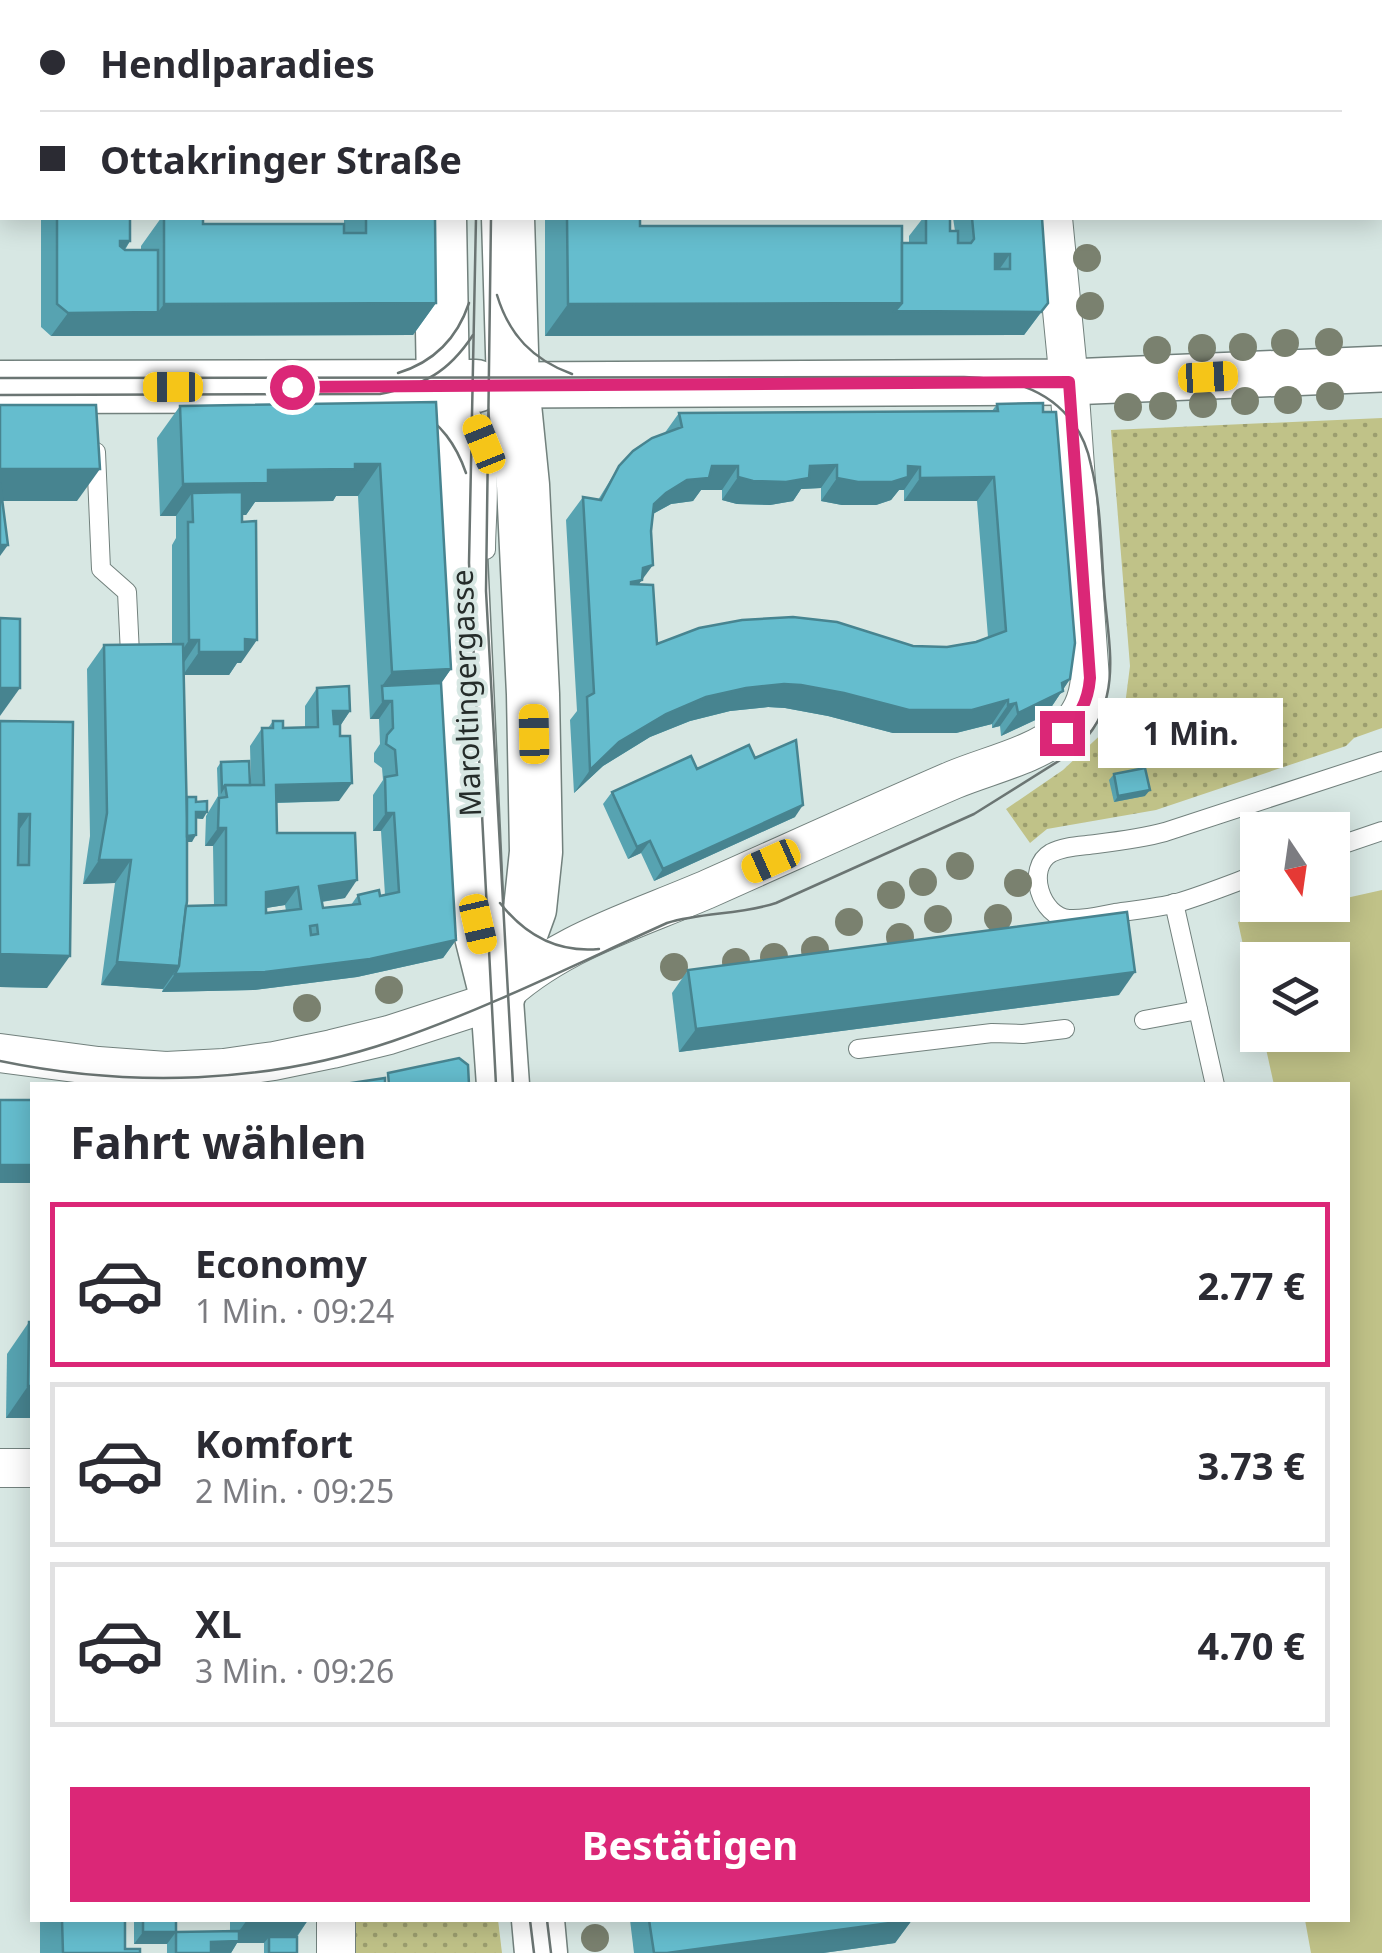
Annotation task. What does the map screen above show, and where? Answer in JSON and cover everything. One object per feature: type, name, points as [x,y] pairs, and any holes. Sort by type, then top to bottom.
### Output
[{"type":"main road","name":"Maroltingergasse","points":[[440,220],[442,385],[458,469],[478,924],[497,1000]]},
{"type":"main road","points":[[503,1082],[497,1000],[530,910],[536,852],[533,694],[524,504],[512,386],[508,220]]},
{"type":"main road","points":[[0,387],[94,410],[442,385],[512,386]]},
{"type":"main road","points":[[538,1922],[541,1953]]},
{"type":"street","points":[[0,1052],[166,1071],[274,1061],[389,1034],[497,1000],[572,945],[1062,733],[1082,710],[1090,678],[1053,220]]},
{"type":"street","points":[[512,386],[1069,382],[1382,369]]},
{"type":"street","points":[[0,1468],[30,1468]]},
{"type":"street","points":[[336,1922],[336,1953]]},
{"type":"lane","name":"Maroltingergasse","points":[[442,385],[472,415],[484,444],[486,572]]},
{"type":"lane","points":[[94,410],[101,570],[127,592],[130,654]]},
{"type":"lane","points":[[1240,880],[1174,904],[1069,918],[1057,916],[1044,902],[1039,887],[1040,866],[1045,857],[1063,848],[1166,832],[1382,761]]},
{"type":"lane","points":[[1350,842],[1382,831]]},
{"type":"lane","points":[[1174,904],[1215,1082]]},
{"type":"lane","points":[[497,1000],[503,935]]},
{"type":"lane","points":[[1144,1020],[1198,1010]]},
{"type":"lane","points":[[858,1049],[992,1032],[1066,1030]]},
{"type":"green space","points":[[1382,418],[1382,728],[1354,738],[1346,746],[1156,810],[1047,829],[1030,843],[1006,809],[1063,770],[1124,713],[1130,666],[1111,430]]},
{"type":"green space","points":[[1382,890],[1382,1953],[1311,1953],[1305,1922],[1350,1922],[1350,1082],[1273,1082],[1267,1052],[1350,1052],[1350,942],[1242,942],[1238,922],[1350,922],[1350,897]]},
{"type":"green space","points":[[356,1922],[498,1922],[502,1953],[356,1953]]},
{"type":"building","points":[[57,220],[130,220],[130,241],[120,241],[120,246],[125,250],[158,250],[158,312],[68,313],[57,304]]},
{"type":"building","points":[[164,220],[203,220],[203,224],[344,224],[344,233],[366,233],[366,220],[435,220],[436,303],[164,304]]},
{"type":"building","points":[[567,220],[640,220],[640,226],[902,226],[902,303],[568,304]]},
{"type":"building","points":[[926,220],[950,220],[950,231],[958,231],[958,243],[971,243],[972,220],[1042,220],[1048,303],[1041,312],[895,311],[902,303],[902,243],[926,243]],"holes":[[[995,254],[1010,254],[1010,269],[995,269]]]},
{"type":"building","points":[[436,402],[451,669],[392,672],[380,464],[355,464],[355,469],[268,470],[268,483],[183,484],[180,406]]},
{"type":"building","points":[[1043,403],[1043,412],[1056,412],[1075,643],[1070,679],[1062,683],[1063,691],[1018,713],[1016,703],[1008,705],[1008,700],[972,710],[909,710],[801,685],[746,688],[706,697],[666,714],[619,742],[590,770],[587,697],[594,693],[583,497],[601,500],[619,466],[633,451],[652,438],[682,427],[679,413],[998,411],[997,404]],"holes":[[[837,465],[837,478],[892,482],[908,477],[908,466],[920,467],[920,478],[994,477],[1006,631],[947,647],[913,646],[837,622],[793,617],[699,628],[657,644],[653,585],[631,584],[642,580],[643,568],[653,565],[654,504],[687,480],[709,478],[712,466],[738,466],[738,477],[753,481],[786,482],[809,478],[810,466]]]},
{"type":"building","points":[[0,405],[96,405],[100,469],[0,469]]},
{"type":"building","points":[[0,483],[8,545],[0,545]]},
{"type":"building","points":[[242,492],[242,522],[256,521],[257,640],[245,639],[245,652],[199,652],[199,640],[189,640],[188,522],[193,522],[192,493]]},
{"type":"building","points":[[0,618],[20,619],[20,688],[0,688]]},
{"type":"building","points":[[183,644],[187,901],[179,966],[117,962],[131,860],[99,860],[107,813],[104,645]]},
{"type":"building","points":[[441,683],[456,940],[370,959],[265,972],[175,974],[186,906],[226,905],[226,828],[218,828],[219,798],[227,797],[225,785],[264,785],[262,728],[273,728],[273,721],[283,721],[283,728],[318,727],[317,688],[349,686],[350,711],[333,711],[334,724],[340,724],[340,736],[350,736],[352,783],[276,785],[277,833],[355,833],[357,880],[319,886],[323,908],[360,904],[358,895],[379,890],[380,896],[399,892],[394,813],[386,813],[385,777],[397,775],[395,750],[386,744],[393,728],[392,701],[383,701],[382,686]],"holes":[[[298,887],[301,909],[266,913],[266,892]],[[317,925],[318,934],[311,935],[310,926]]]},
{"type":"building","points":[[0,721],[73,722],[70,956],[0,954]],"holes":[[[19,814],[30,814],[29,865],[18,865]]]},
{"type":"building","points":[[796,740],[803,805],[663,869],[650,841],[637,847],[612,792],[691,756],[697,769],[749,745],[755,758]]},
{"type":"building","points":[[249,761],[250,785],[225,785],[222,790],[221,762]]},
{"type":"building","points":[[1145,768],[1150,790],[1118,796],[1114,774]]},
{"type":"building","points":[[187,797],[196,797],[196,802],[207,801],[207,812],[196,812],[196,835],[187,836]]},
{"type":"building","points":[[1127,912],[1135,972],[696,1029],[688,970]]},
{"type":"building","points":[[459,1058],[468,1065],[469,1082],[389,1082],[388,1073]]},
{"type":"building","points":[[0,1100],[30,1100],[30,1165],[0,1165]]},
{"type":"building","points":[[29,1322],[30,1322],[30,1386]]},
{"type":"building","points":[[62,1922],[125,1922],[125,1949],[140,1949],[140,1953],[63,1953]]},
{"type":"building","points":[[143,1922],[176,1922],[176,1932],[143,1932]]},
{"type":"building","points":[[649,1922],[897,1922],[667,1953],[654,1953]]},
{"type":"building","points":[[239,1931],[239,1941],[211,1942],[211,1953],[176,1953],[176,1932]]},
{"type":"building","points":[[269,1937],[297,1937],[297,1953],[269,1953]]},
{"type":"tram line","points":[[476,220],[469,563],[496,1082]]},
{"type":"tram line","points":[[491,220],[486,591],[513,1082]]},
{"type":"tram line","points":[[497,295],[508,322],[524,344],[572,374]]},
{"type":"tram line","points":[[398,373],[433,356],[458,328],[469,303]]},
{"type":"tram line","points":[[0,395],[380,394],[434,375],[454,359],[473,335]]},
{"type":"tram line","points":[[0,378],[964,377],[1010,383],[1038,393],[1063,411],[1086,448],[1099,510],[1110,669],[1101,714],[1080,745],[974,814],[776,903],[667,923],[497,1000],[393,1041],[297,1066],[198,1077],[99,1075],[0,1061]]},
{"type":"tram line","points":[[415,408],[447,436],[466,473]]},
{"type":"tram line","points":[[500,903],[520,924],[544,940],[570,948],[599,949]]},
{"type":"tram line","points":[[530,1922],[534,1953]]},
{"type":"tram line","points":[[547,1922],[551,1953]]},
{"type":"route","points":[[292,387],[1069,382],[1090,678],[1082,710],[1062,733]]}]
